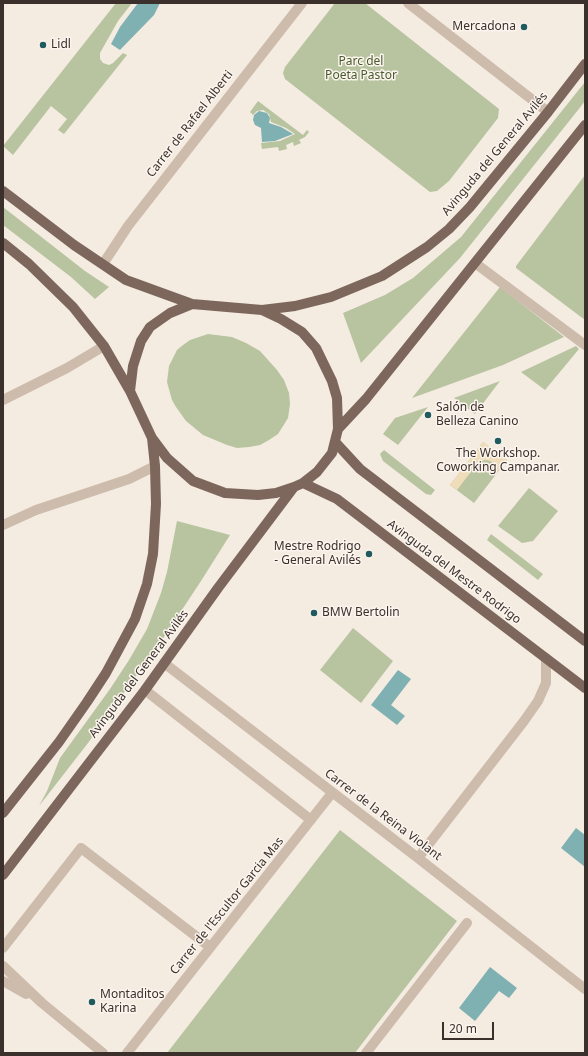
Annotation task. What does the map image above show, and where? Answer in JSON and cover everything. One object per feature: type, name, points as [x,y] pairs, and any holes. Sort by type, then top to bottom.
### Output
[{"type":"main road","name":"Avinguda del General Avilés","points":[[262,310],[295,306],[331,297],[382,276],[427,247],[449,229],[470,207],[548,112],[585,64]]},
{"type":"main road","points":[[338,429],[366,399],[585,125]]},
{"type":"main road","points":[[3,191],[74,245],[131,282],[192,304],[262,310],[281,319],[302,332],[316,348],[332,381],[337,398],[338,429],[336,443],[332,454],[317,472],[299,485],[276,493],[258,495],[225,493],[208,488],[193,481],[167,458],[152,438],[130,391],[104,346],[73,306],[29,264],[3,243]]},
{"type":"main road","points":[[130,391],[133,366],[141,341],[150,327],[170,313],[192,304]]},
{"type":"main road","name":"Avinguda del General Avilés","points":[[3,813],[59,742],[87,702],[106,673],[135,620],[147,584],[153,554],[156,516],[155,466],[152,438]]},
{"type":"main road","name":"Avinguda del Mestre Rodrigo","points":[[336,443],[360,469],[585,640]]},
{"type":"main road","name":"Avinguda del General Avilés","points":[[3,875],[145,690],[247,548],[299,485]]},
{"type":"main road","name":"Avinguda del Mestre Rodrigo","points":[[299,485],[337,499],[585,688]]},
{"type":"street","name":"Carrer de Rafael Alberti","points":[[103,264],[133,220],[302,3]]},
{"type":"street","points":[[408,3],[548,112]]},
{"type":"street","points":[[475,263],[585,345]]},
{"type":"street","points":[[3,400],[66,368],[104,346]]},
{"type":"street","points":[[3,526],[36,510],[129,479],[155,466]]},
{"type":"street","points":[[418,858],[538,701],[546,684],[546,658]]},
{"type":"street","name":"Carrer de la Reina Violant","points":[[164,663],[418,858],[585,989]]},
{"type":"street","points":[[145,690],[311,820]]},
{"type":"street","name":"Carrer de l'Escultor Garcia Mas","points":[[127,1053],[332,793]]},
{"type":"street","points":[[3,948],[81,848],[210,947]]},
{"type":"street","points":[[366,1053],[467,923]]},
{"type":"street","points":[[3,966],[42,1003],[103,1053]]},
{"type":"street","points":[[3,981],[42,1003]]},
{"type":"green space","points":[[116,3],[132,3],[118,21],[100,53],[100,59],[103,63],[109,65],[123,53],[127,55],[64,134],[58,130],[67,119],[51,106],[13,155],[3,146]]},
{"type":"green space","name":"Parc del Poeta Pastor","points":[[335,3],[365,3],[499,109],[498,118],[449,181],[437,191],[430,192],[285,79],[283,73],[285,67]]},
{"type":"green space","points":[[585,82],[585,101],[582,105],[460,258],[361,363],[343,313],[385,295],[413,278],[461,237]]},
{"type":"green space","points":[[258,101],[303,135],[307,130],[309,132],[305,137],[299,140],[301,143],[294,146],[293,142],[286,145],[287,149],[279,151],[278,147],[262,149],[261,143],[280,141],[295,134],[286,128],[271,122],[269,114],[263,110],[257,111],[253,115],[250,112]]},
{"type":"green space","points":[[585,175],[585,320],[516,268],[516,266]]},
{"type":"green space","points":[[3,207],[85,271],[109,287],[95,299],[71,277],[3,225]]},
{"type":"green space","points":[[500,287],[564,337],[503,365],[412,398]]},
{"type":"green space","points":[[208,334],[232,337],[260,351],[284,380],[289,393],[290,404],[288,418],[278,434],[260,445],[237,448],[203,435],[186,421],[172,400],[167,382],[169,366],[177,350],[190,340]]},
{"type":"green space","points":[[576,346],[579,349],[545,390],[521,372]]},
{"type":"green space","points":[[500,381],[475,414],[454,398]]},
{"type":"green space","points":[[428,407],[398,445],[383,434],[395,418]]},
{"type":"green space","points":[[483,442],[507,460],[474,503],[450,485]]},
{"type":"green space","points":[[384,450],[435,490],[431,495],[426,494],[383,461],[380,454]]},
{"type":"green space","points":[[529,488],[558,511],[533,541],[522,543],[498,526]]},
{"type":"green space","points":[[177,521],[230,535],[162,640],[88,743],[39,806],[47,791],[60,758],[110,689],[147,629],[161,593],[167,572]]},
{"type":"green space","points":[[491,534],[543,574],[538,580],[487,540]]},
{"type":"green space","points":[[353,628],[393,661],[361,703],[320,670]]},
{"type":"green space","points":[[340,830],[457,921],[355,1053],[167,1053]]},
{"type":"sand","points":[[483,442],[507,460],[494,476],[496,471],[492,462],[487,460],[481,461],[457,490],[450,485]]},
{"type":"water","points":[[138,3],[160,3],[154,15],[120,50],[111,44],[120,27]]},
{"type":"water","points":[[259,111],[267,113],[270,118],[269,123],[281,127],[293,134],[275,141],[262,142],[261,128],[255,125],[253,120],[254,115]]},
{"type":"water","points":[[398,670],[411,679],[391,705],[405,716],[397,725],[371,705]]},
{"type":"water","points":[[576,828],[585,835],[585,867],[561,848]]},
{"type":"water","points":[[490,967],[517,988],[509,998],[499,991],[475,1021],[459,1008]]},
{"type":"place","name":"Mercadona","points":[[524,27]]},
{"type":"place","name":"Lidl","points":[[43,45]]},
{"type":"place","name":"Salón de Belleza Canino","points":[[428,415]]},
{"type":"place","name":"The Workshop. Coworking Campanar.","points":[[498,441]]},
{"type":"place","name":"Mestre Rodrigo - General Avilés","points":[[369,554]]},
{"type":"place","name":"BMW Bertolin","points":[[314,613]]},
{"type":"place","name":"Montaditos Karina","points":[[92,1002]]}]
